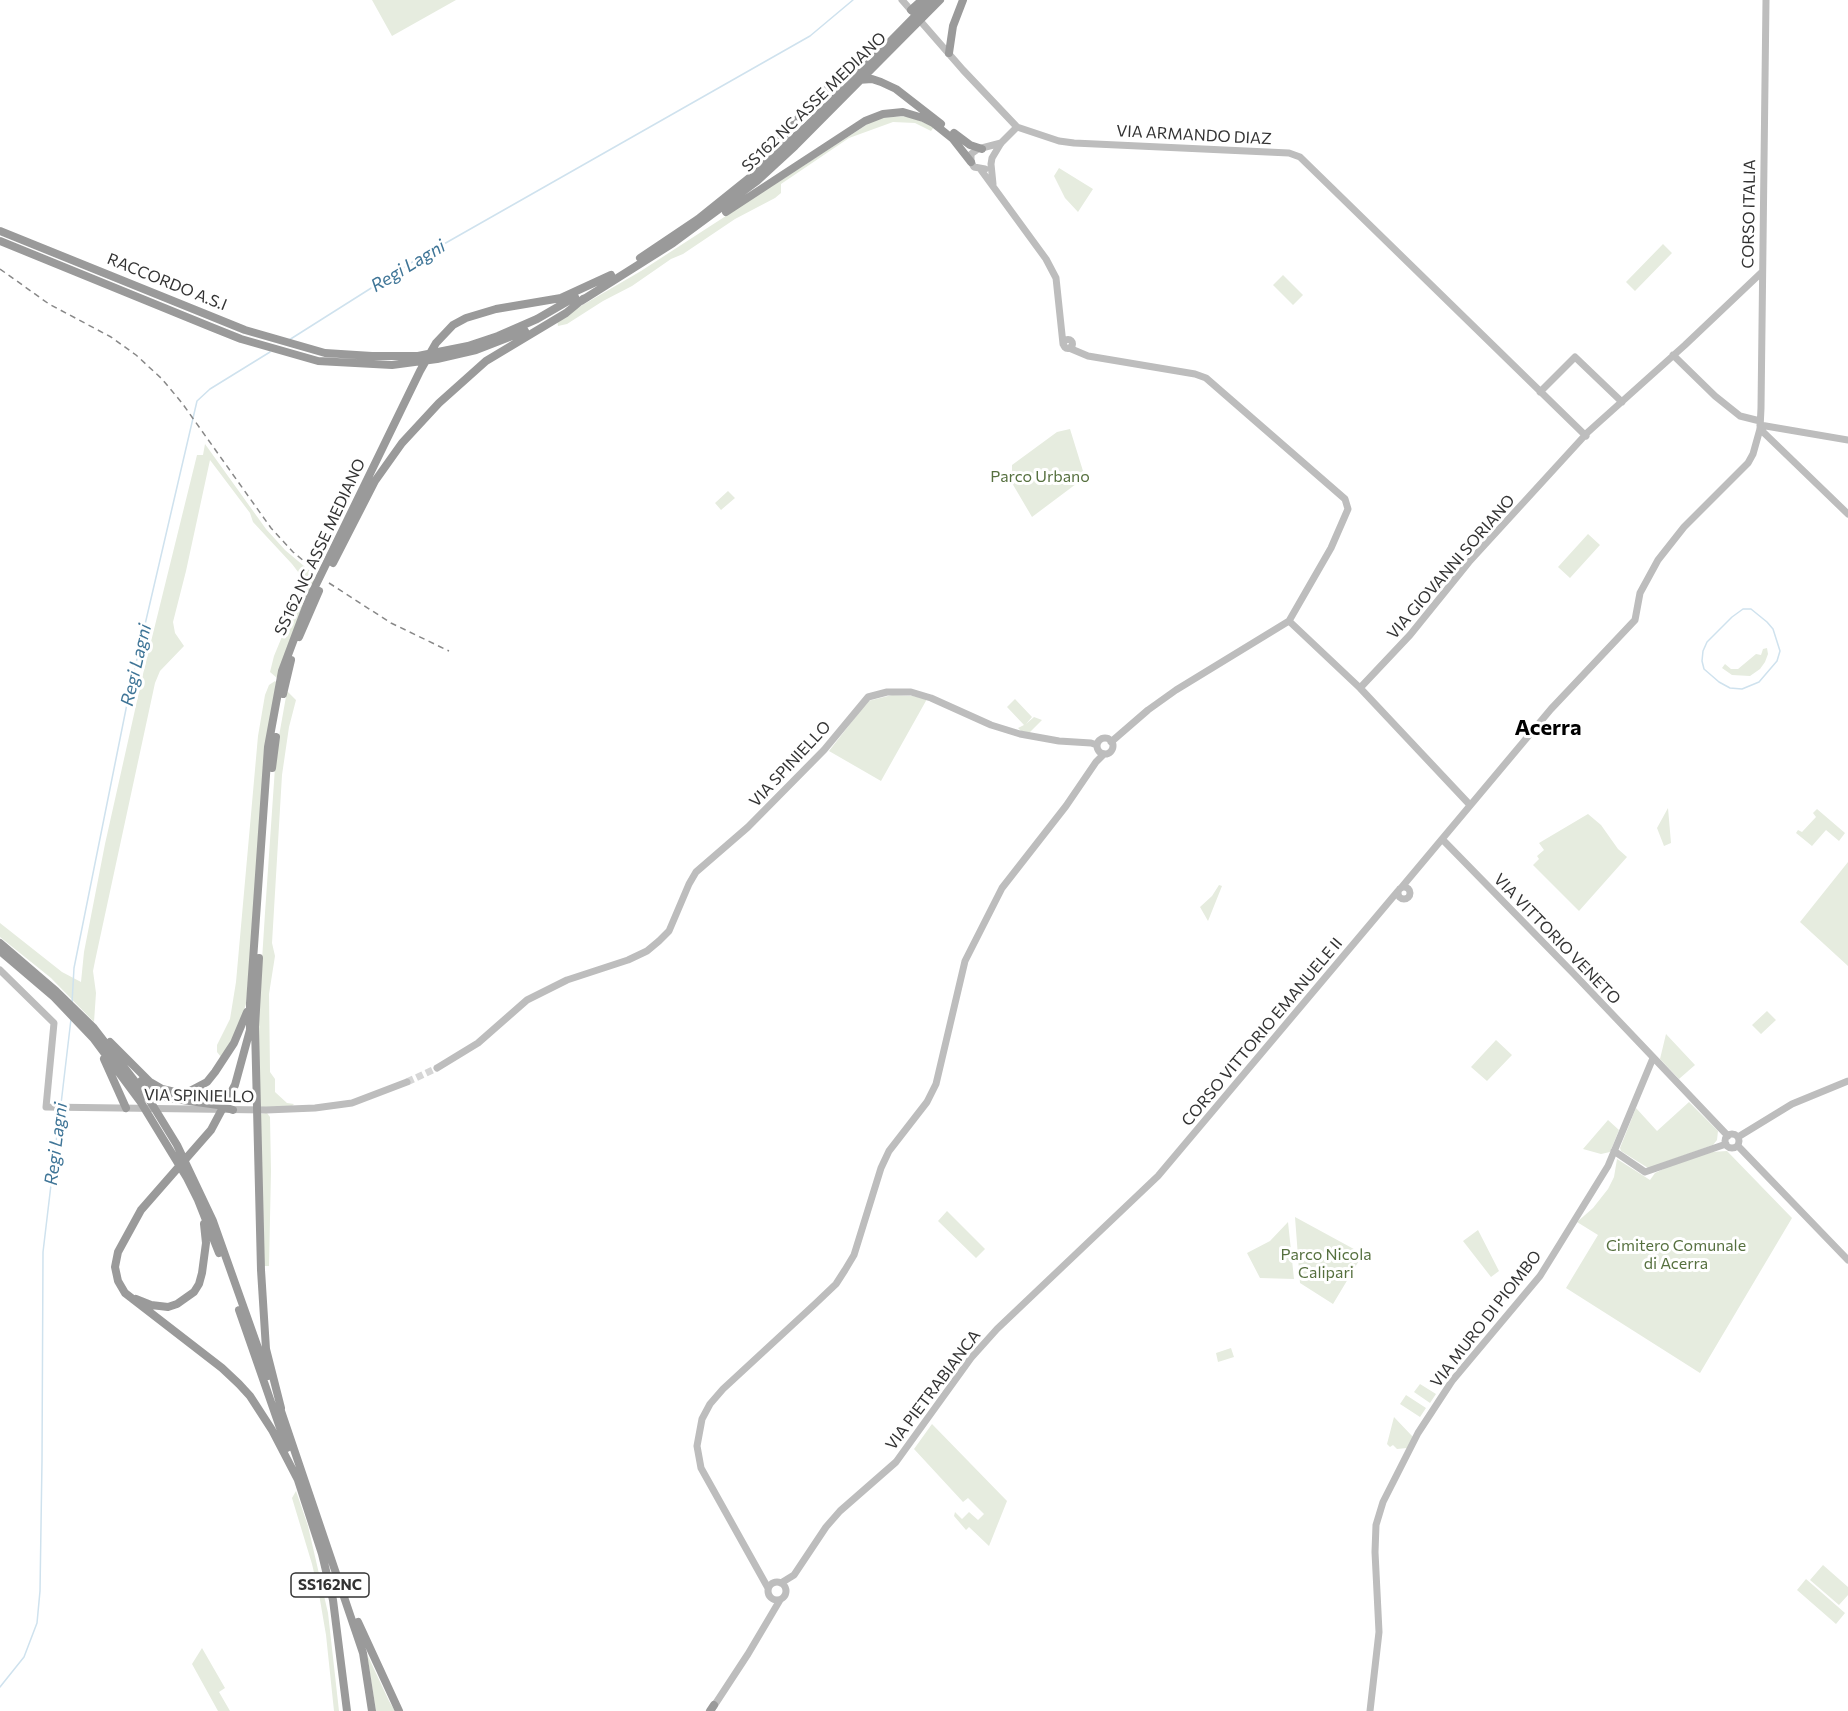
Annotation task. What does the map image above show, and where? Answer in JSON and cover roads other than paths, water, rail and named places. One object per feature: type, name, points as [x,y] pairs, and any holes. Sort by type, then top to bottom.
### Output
[{"type":"highway","name":"SS162 NC ASSE MEDIANO","points":[[250,1003],[268,747],[283,679],[321,580],[420,371],[436,343],[453,325],[466,318],[496,309],[539,303],[563,307],[584,299],[659,252],[717,212],[756,181],[795,146],[927,3],[940,0]]},
{"type":"highway","points":[[949,53],[953,26],[963,0]]},
{"type":"highway","points":[[911,10],[927,3]]},
{"type":"highway","points":[[698,219],[759,164],[820,92],[843,81],[872,79],[896,89],[965,142],[982,149]]},
{"type":"highway","name":"SS162 NC ASSE MEDIANO","points":[[563,307],[698,219],[773,157],[843,93]]},
{"type":"highway","points":[[659,252],[701,228],[865,121],[883,114],[903,112],[933,123],[953,139],[970,162]]},
{"type":"highway","name":"RACCORDO A.S.I","points":[[0,231],[246,330],[325,353],[417,359]]},
{"type":"highway","name":"RACCORDO A.S.I","points":[[0,241],[241,339],[318,361],[392,365],[417,359]]},
{"type":"highway","points":[[417,359],[438,356],[539,324],[563,307]]},
{"type":"highway","name":"SS162 NC ASSE MEDIANO","points":[[326,570],[375,481],[402,443],[439,403],[486,361],[539,324]]},
{"type":"highway","name":"SS162 NC ASSE MEDIANO","points":[[255,1027],[268,817],[279,700]]},
{"type":"highway","points":[[0,943],[118,1049],[150,1082],[162,1089],[188,1092],[207,1082],[240,1031],[250,1003]]},
{"type":"highway","points":[[0,951],[55,994],[145,1101]]},
{"type":"highway","points":[[244,1065],[250,1030],[250,1003]]},
{"type":"highway","points":[[255,1027],[233,1100],[216,1131],[145,1212],[118,1252],[116,1267],[118,1281],[125,1293],[222,1368],[250,1396],[273,1430],[298,1480]]},
{"type":"highway","points":[[255,1027],[260,1264],[266,1349],[280,1408]]},
{"type":"highway","points":[[93,1028],[121,1062],[160,1095],[178,1101],[218,1105],[233,1110]]},
{"type":"highway","points":[[96,1042],[126,1108]]},
{"type":"highway","points":[[121,1062],[192,1173],[213,1221],[280,1408],[363,1653],[372,1711]]},
{"type":"highway","points":[[159,1123],[198,1200],[220,1256],[298,1480]]},
{"type":"highway","points":[[127,1237],[119,1266],[122,1282],[140,1303],[168,1307],[177,1304],[194,1292],[202,1273],[206,1243],[198,1200]]},
{"type":"highway","name":"SS162NC","points":[[298,1480],[322,1554],[333,1600],[345,1693],[345,1711]]},
{"type":"highway","points":[[344,1595],[399,1711]]},
{"type":"street","name":"VIA ARMANDO DIAZ","points":[[902,0],[1017,127],[1059,141],[1074,143],[1294,154],[1300,157],[1586,436]]},
{"type":"street","name":"CORSO ITALIA","points":[[1635,620],[1638,597],[1658,560],[1684,527],[1748,463],[1756,447],[1760,425],[1766,0]]},
{"type":"street","points":[[981,170],[987,168],[1001,143],[1017,127]]},
{"type":"street","points":[[1001,143],[971,154],[970,162],[981,170],[996,190],[1046,260],[1056,278],[1060,323],[1069,344],[1089,356],[1195,374],[1206,378],[1345,499],[1348,509],[1331,548],[1289,621],[1360,688],[1470,805]]},
{"type":"street","points":[[982,149],[987,151],[991,161],[992,179],[996,190]]},
{"type":"street","name":"VIA GIOVANNI SORIANO","points":[[1360,688],[1410,635],[1469,562],[1588,432],[1762,272]]},
{"type":"street","points":[[1673,355],[1715,396],[1740,416],[1760,425],[1848,440]]},
{"type":"street","points":[[1540,392],[1575,357],[1622,402]]},
{"type":"street","points":[[1760,425],[1848,514]]},
{"type":"street","name":"CORSO VITTORIO EMANUELE II","points":[[1093,1236],[1158,1176],[1551,709],[1635,620]]},
{"type":"street","name":"VIA SPINIELLO","points":[[1111,742],[1148,710],[1176,690],[1289,621]]},
{"type":"street","name":"VIA SPINIELLO","points":[[437,1068],[478,1043],[527,1000],[551,988],[628,960],[659,942],[669,931],[696,872],[748,827],[810,765],[868,697],[887,692],[911,692],[932,698],[991,725],[1010,731],[1059,741],[1092,742],[1097,745],[1103,739],[1111,742]]},
{"type":"street","name":"VIA SPINIELLO","points":[[1104,754],[1112,750],[1111,742]]},
{"type":"street","points":[[772,1614],[768,1588],[763,1577],[701,1468],[697,1437],[702,1419],[710,1404],[723,1389],[836,1284],[854,1255],[881,1168],[889,1151],[927,1102],[936,1084],[965,960],[1002,888],[1104,754],[1100,752],[1097,745]]},
{"type":"street","name":"VIA VITTORIO VENETO","points":[[1442,839],[1574,974],[1727,1140]]},
{"type":"street","points":[[1407,896],[1412,876]]},
{"type":"street","points":[[1400,890],[1407,888],[1407,896]]},
{"type":"street","name":"CORSO VITTORIO EMANUELE II","points":[[1386,906],[1392,901],[1407,896]]},
{"type":"street","name":"VIA SPINIELLO","points":[[0,970],[54,1023],[50,1107],[300,1109],[352,1103],[407,1082]]},
{"type":"street","name":"VIA MURO DI PIOMBO","points":[[1370,1711],[1379,1632],[1375,1554],[1376,1525],[1383,1502],[1418,1433],[1452,1381],[1540,1276],[1608,1166],[1653,1058]]},
{"type":"street","points":[[1738,1137],[1792,1104],[1848,1081]]},
{"type":"street","points":[[1614,1151],[1645,1172],[1727,1140],[1733,1134],[1738,1137]]},
{"type":"street","points":[[1738,1137],[1738,1146],[1848,1260]]},
{"type":"street","points":[[1727,1140],[1731,1148],[1738,1146]]},
{"type":"street","name":"VIA PIETRABIANCA","points":[[768,1588],[791,1578],[826,1527],[853,1498],[896,1462],[971,1358],[1019,1306],[1093,1236]]},
{"type":"street","name":"VIA PIETRABIANCA","points":[[714,1709],[786,1590],[797,1576],[802,1564]]},
{"type":"street","points":[[763,1577],[778,1582],[786,1590]]},
{"type":"street","points":[[769,1596],[774,1600],[780,1600]]},
{"type":"waterway","name":"Regi Lagni","points":[[289,340],[414,261],[810,36],[853,0]]},
{"type":"waterway","name":"Regi Lagni","points":[[72,1003],[74,968],[130,689],[197,401],[210,389],[270,352]]},
{"type":"waterway","points":[[1743,609],[1751,609],[1767,622],[1773,629],[1780,651],[1777,661],[1759,682],[1742,689],[1730,688],[1704,669],[1703,651],[1707,642],[1743,609]]},
{"type":"waterway","name":"Regi Lagni","points":[[61,1104],[71,1019]]},
{"type":"waterway","name":"Regi Lagni","points":[[0,1687],[24,1657],[37,1623],[40,1591],[43,1252],[60,1109]]},
{"type":"tunnel","points":[[407,1082],[437,1068]]},
{"type":"railway","points":[[0,269],[49,304],[111,337],[136,355],[162,379],[182,403],[271,528],[293,552],[316,571]]},
{"type":"railway","points":[[329,583],[391,623],[449,651]]},
{"type":"district","name":"Acerra","points":[[1548,728]]},
{"type":"park label","name":"Parco Urbano","points":[[1040,477]]},
{"type":"park label","name":"Cimitero Comunale di Acerra","points":[[1676,1255]]},
{"type":"park label","name":"Parco Nicola Calipari","points":[[1326,1264]]}]
